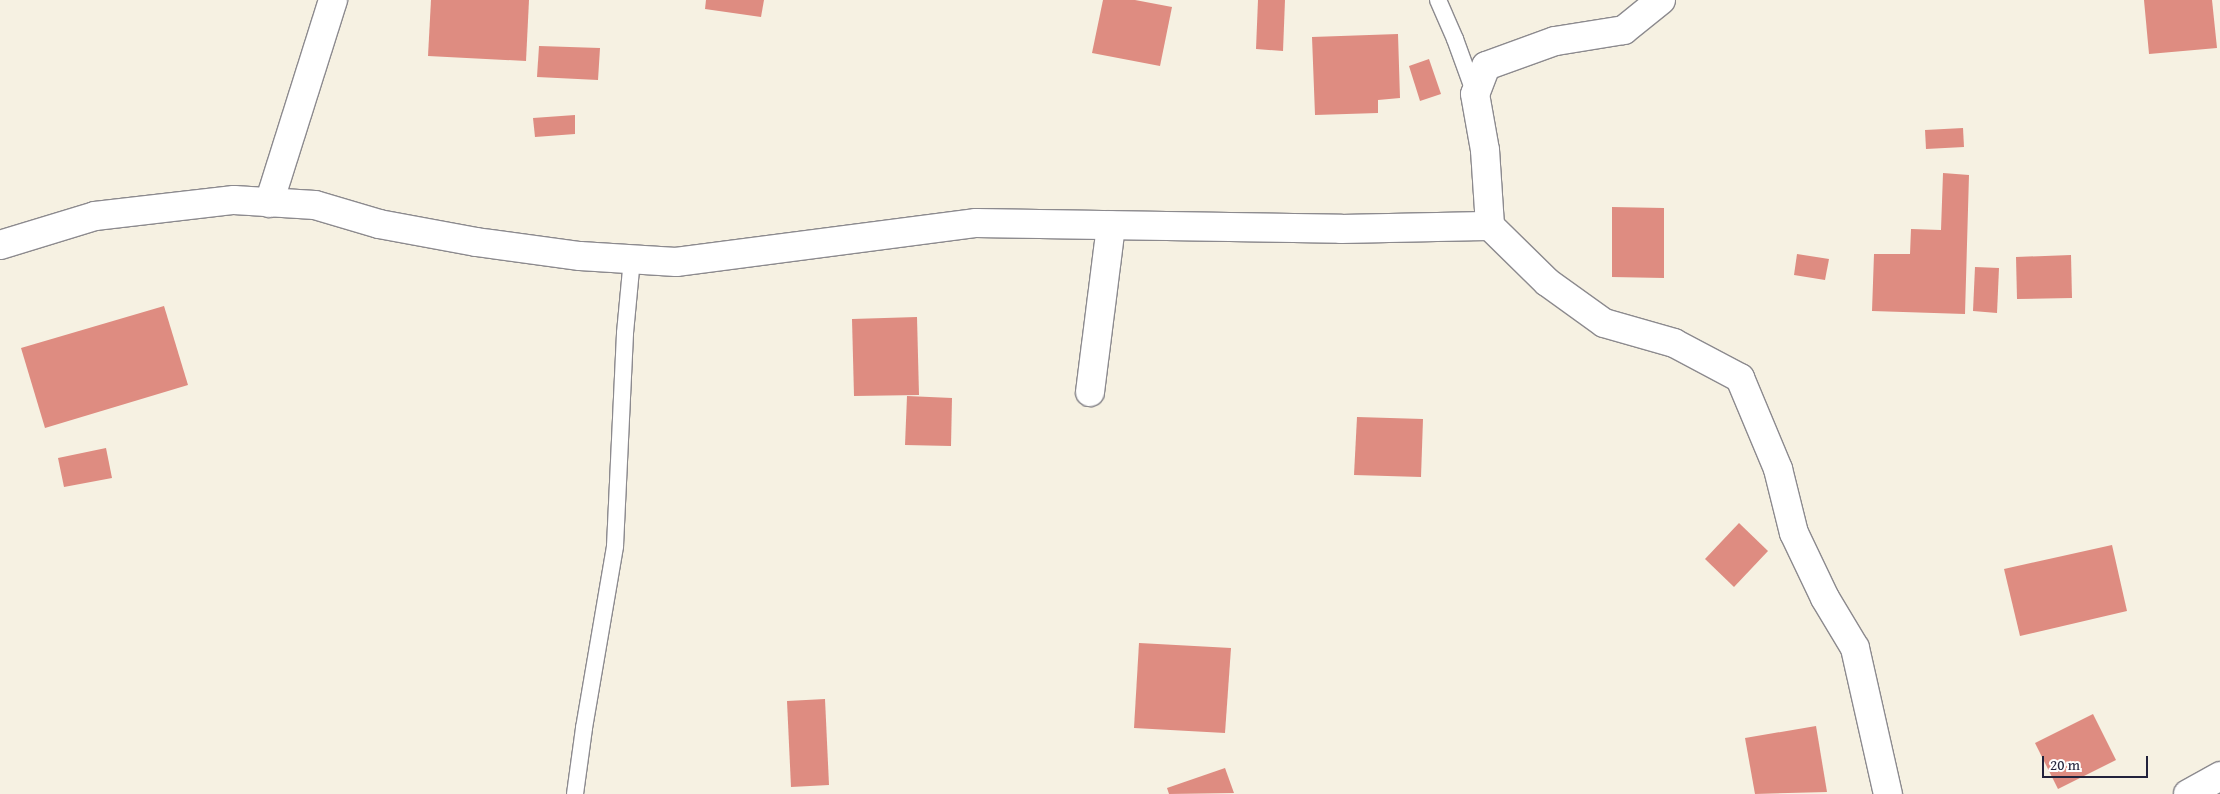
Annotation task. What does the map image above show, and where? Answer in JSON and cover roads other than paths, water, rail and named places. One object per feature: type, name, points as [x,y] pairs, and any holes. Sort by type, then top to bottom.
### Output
[{"type":"street","points":[[269,203],[333,0]]},
{"type":"street","points":[[1662,0],[1624,30],[1554,41],[1486,66],[1475,94],[1485,150],[1490,226],[1547,282],[1604,323],[1674,343],[1740,378],[1778,469],[1794,533],[1825,598],[1855,648],[1888,794]]},
{"type":"street","points":[[0,246],[95,216],[234,200],[316,205],[379,224],[476,242],[580,256],[676,262],[976,223],[1341,229],[1490,226]]},
{"type":"street","points":[[1090,392],[1111,225]]},
{"type":"street","points":[[2188,794],[2220,776]]},
{"type":"lane","points":[[1438,0],[1455,39],[1475,94]]},
{"type":"lane","points":[[575,794],[584,728],[615,546],[625,333],[632,259]]}]
